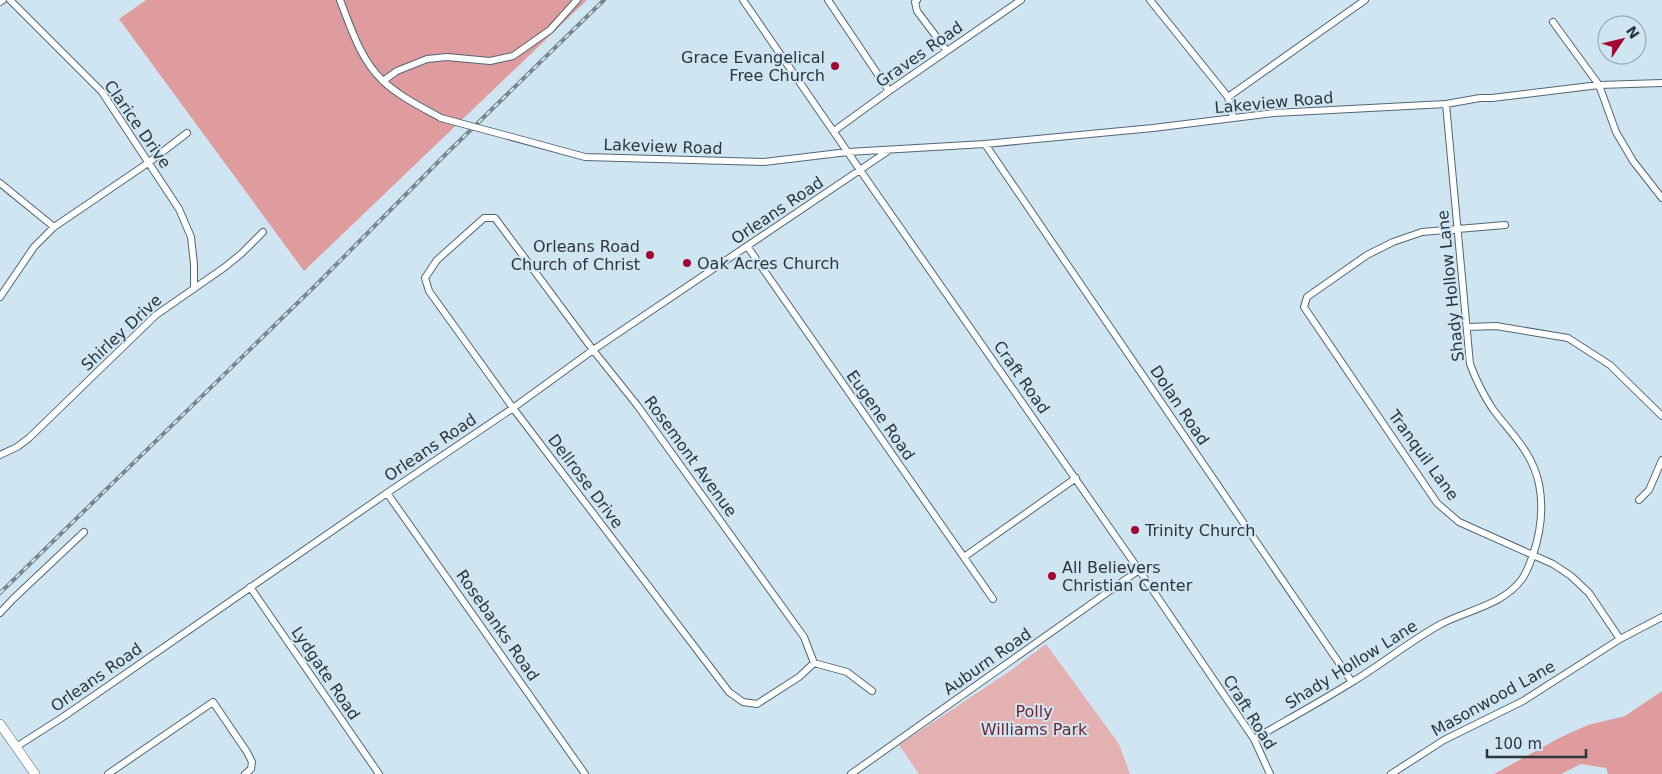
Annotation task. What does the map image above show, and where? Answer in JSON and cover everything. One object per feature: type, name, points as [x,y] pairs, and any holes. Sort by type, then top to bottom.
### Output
[{"type":"main road","points":[[0,724],[35,774]]},
{"type":"street","name":"Clarice Drive","points":[[10,0],[102,92],[180,209],[191,237],[194,288]]},
{"type":"street","name":"Lakeview Road","points":[[340,0],[356,41],[383,81],[409,100],[441,118],[585,157],[764,162],[848,152],[985,144],[1153,128],[1274,113],[1446,104],[1480,98],[1599,86],[1662,83]]},
{"type":"street","points":[[383,81],[397,72],[426,59],[448,57],[490,60],[514,56],[550,30],[578,0]]},
{"type":"street","name":"Craft Road","points":[[743,0],[1139,570],[1254,739],[1270,774]]},
{"type":"street","points":[[828,0],[889,91]]},
{"type":"street","points":[[916,0],[917,11],[947,51]]},
{"type":"street","name":"Graves Road","points":[[834,131],[1021,0]]},
{"type":"street","points":[[1150,0],[1228,97],[1233,118]]},
{"type":"street","points":[[1228,97],[1365,0]]},
{"type":"street","points":[[1553,22],[1599,86],[1616,132],[1633,161],[1662,198]]},
{"type":"street","name":"Shady Hollow Lane","points":[[1254,739],[1352,682],[1441,624],[1489,604],[1507,594],[1522,579],[1533,554],[1542,520],[1539,484],[1534,466],[1525,448],[1493,409],[1479,387],[1470,364],[1446,104]]},
{"type":"street","points":[[0,297],[34,247],[54,227],[148,163],[187,133]]},
{"type":"street","name":"Dolan Road","points":[[985,144],[1352,682]]},
{"type":"street","points":[[860,170],[889,150]]},
{"type":"street","name":"Orleans Road","points":[[16,747],[63,717],[513,408],[593,350],[860,170]]},
{"type":"street","points":[[0,183],[54,227]]},
{"type":"street","name":"Dellrose Drive","points":[[495,218],[484,218],[437,260],[426,278],[429,291],[513,408],[729,692],[743,702],[757,704],[800,677],[814,663]]},
{"type":"street","name":"Rosemont Avenue","points":[[495,218],[593,350],[638,405],[804,636],[814,663]]},
{"type":"street","points":[[1458,229],[1505,226]]},
{"type":"street","name":"Tranquil Lane","points":[[1458,229],[1422,232],[1393,242],[1376,251],[1307,297],[1304,307],[1437,502],[1459,522],[1533,554],[1571,576],[1589,593],[1620,639]]},
{"type":"street","name":"Shirley Drive","points":[[0,455],[17,447],[29,438],[150,320],[168,305],[225,267],[263,232]]},
{"type":"street","name":"Eugene Road","points":[[747,246],[993,599]]},
{"type":"street","points":[[1467,327],[1496,326],[1568,338],[1610,365],[1662,416]]},
{"type":"street","points":[[1639,500],[1649,490],[1662,460]]},
{"type":"street","points":[[964,557],[1076,478]]},
{"type":"street","name":"Rosebanks Road","points":[[387,493],[585,774]]},
{"type":"street","points":[[0,613],[84,532]]},
{"type":"street","name":"Auburn Road","points":[[851,774],[1139,570]]},
{"type":"street","name":"Lydgate Road","points":[[250,587],[379,774]]},
{"type":"street","name":"Masonwood Lane","points":[[1391,774],[1444,740],[1523,701],[1620,639],[1662,617]]},
{"type":"street","points":[[814,663],[847,672],[872,692]]},
{"type":"street","points":[[108,774],[214,702],[252,762],[252,769],[244,774]]},
{"type":"green space","name":"Polly Williams Park","points":[[1046,644],[1119,744],[1130,774],[919,774],[899,745],[1010,671]]},
{"type":"shaded area","points":[[146,0],[587,0],[304,271],[119,19]]},
{"type":"shaded area","points":[[1662,691],[1662,774],[1608,774],[1606,768],[1581,764],[1561,774],[1494,774],[1559,738],[1588,725],[1625,716]]},
{"type":"railway","points":[[0,593],[317,284],[446,154],[604,0]]},
{"type":"place","name":"Grace Evangelical Free Church","points":[[835,66]]},
{"type":"place","name":"Orleans Road Church of Christ","points":[[650,255]]},
{"type":"place","name":"Oak Acres Church","points":[[687,263]]},
{"type":"place","name":"Trinity Church","points":[[1135,530]]},
{"type":"place","name":"All Believers Christian Center","points":[[1052,576]]}]
